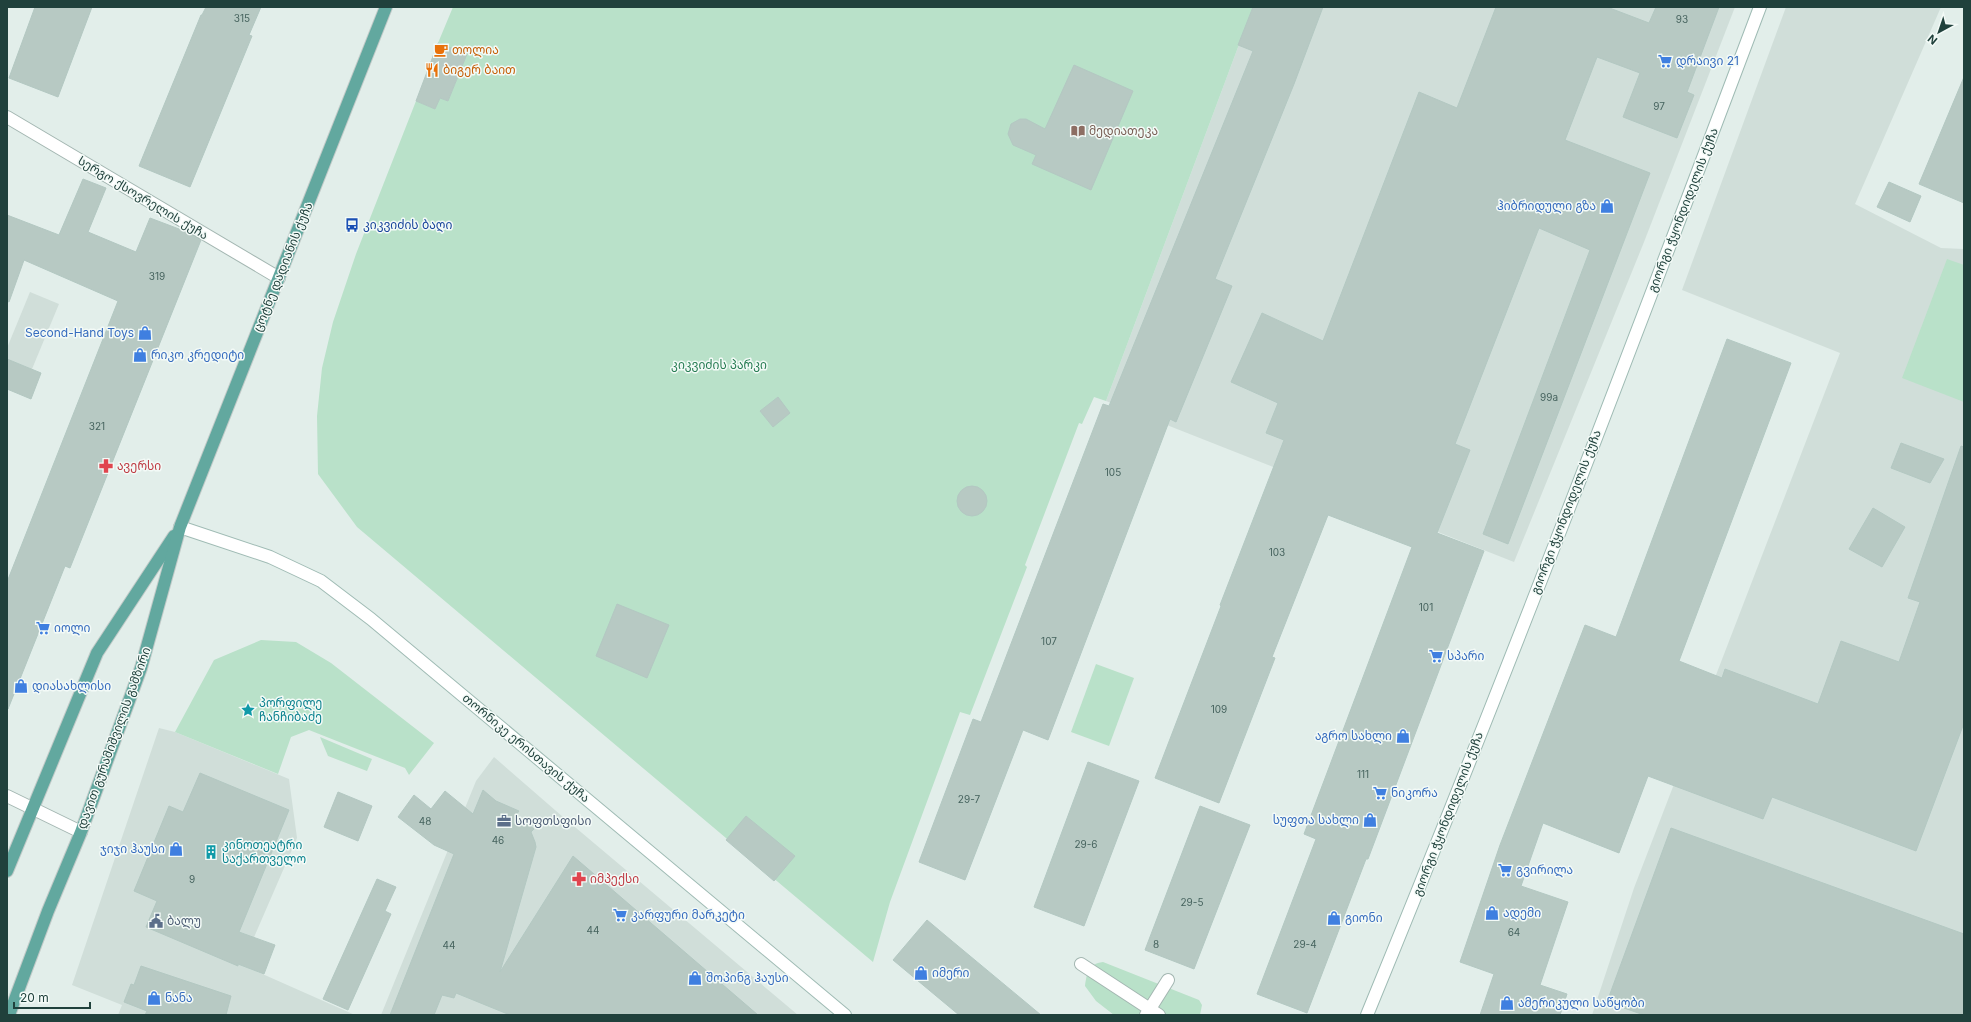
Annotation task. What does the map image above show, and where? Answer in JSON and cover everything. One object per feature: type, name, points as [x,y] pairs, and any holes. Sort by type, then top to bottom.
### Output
[{"type":"main road","name":"ცოტნე დადიანის ქუჩა","points":[[180,527],[386,7]]},
{"type":"main road","points":[[7,871],[97,653],[180,527]]},
{"type":"main road","name":"დავით გურამიშვილის გამზირი","points":[[8,1015],[48,911],[81,832],[141,668],[180,527]]},
{"type":"street","name":"გიორგი ჭყონდიდელის ქუჩა","points":[[1367,1015],[1452,806],[1668,250],[1760,7]]},
{"type":"street","name":"სერგო ქსოვრელის ქუჩა","points":[[7,117],[279,278]]},
{"type":"street","name":"თორნიკე ერისთავის ქუჩა","points":[[180,527],[270,557],[321,580],[371,619],[845,1015]]},
{"type":"street","points":[[7,796],[81,832]]},
{"type":"street","points":[[1081,964],[1151,1013],[1168,980]]},
{"type":"shaded area","points":[[1253,7],[1735,7],[1644,242],[1514,562],[1106,401]]},
{"type":"shaded area","points":[[1786,7],[1941,7],[1855,204],[1941,248],[1964,249],[1964,1015],[1592,1015],[1634,888],[1840,353],[1682,290]]},
{"type":"shaded area","points":[[30,292],[59,304],[32,369],[7,359],[7,348]]},
{"type":"shaded area","points":[[159,728],[175,732],[289,779],[297,838],[242,965],[355,1015],[118,1015],[122,1005],[72,985]]},
{"type":"shaded area","points":[[494,757],[798,1015],[381,1015],[476,781]]},
{"type":"green space","name":"კიკვიძის პარკი","points":[[453,7],[1253,7],[1106,401],[1094,397],[1082,424],[1079,423],[1025,565],[1027,567],[970,715],[960,712],[890,902],[873,962],[357,527],[318,474],[317,416],[322,368],[333,322],[356,254],[416,101],[435,109],[440,98],[448,101],[467,54],[438,43]]},
{"type":"green space","points":[[1947,259],[1964,265],[1964,402],[1902,378]]},
{"type":"green space","points":[[261,640],[296,642],[331,663],[434,743],[409,775],[405,768],[309,730],[291,737],[278,774],[175,732],[214,660]]},
{"type":"green space","points":[[1096,664],[1134,678],[1109,746],[1071,732]]},
{"type":"green space","points":[[320,737],[372,759],[367,771],[328,756]]},
{"type":"green space","points":[[1103,962],[1199,1000],[1202,1005],[1200,1015],[1114,1015],[1096,1001],[1085,986],[1091,967]]},
{"type":"building","points":[[35,7],[92,7],[58,97],[9,78]]},
{"type":"building","points":[[206,7],[261,7],[249,35],[252,36],[190,187],[139,166],[201,15]]},
{"type":"building","points":[[1253,7],[1323,7],[1294,84],[1215,279],[1232,286],[1176,422],[1170,419],[1048,740],[1023,730],[965,880],[919,862],[973,719],[981,722],[1103,404],[1109,406],[1253,51],[1238,45]]},
{"type":"building","points":[[1496,7],[1607,7],[1649,23],[1656,7],[1719,7],[1687,92],[1694,95],[1677,138],[1623,117],[1640,73],[1597,57],[1565,140],[1650,173],[1508,544],[1483,534],[1590,250],[1539,228],[1455,444],[1470,450],[1437,533],[1484,551],[1368,859],[1366,859],[1307,1013],[1257,994],[1316,839],[1304,834],[1412,547],[1328,515],[1272,657],[1275,658],[1219,803],[1155,778],[1284,440],[1266,433],[1278,403],[1231,382],[1262,313],[1323,341],[1419,92],[1457,108]]},
{"type":"building","points":[[438,43],[467,54],[448,101],[440,98],[435,109],[416,101]]},
{"type":"building","points":[[1074,65],[1133,91],[1091,190],[1032,164],[1036,155],[1013,145],[1008,134],[1011,124],[1020,119],[1026,119],[1045,129]]},
{"type":"building","points":[[1964,77],[1964,203],[1919,184]]},
{"type":"building","points":[[83,179],[106,188],[88,232],[136,252],[150,218],[187,232],[201,240],[70,568],[65,566],[8,709],[7,582],[118,301],[24,260],[9,302],[7,301],[7,215],[59,235]]},
{"type":"building","points":[[1889,182],[1921,196],[1910,222],[1877,207]]},
{"type":"building","points":[[1727,339],[1791,363],[1679,661],[1722,678],[1725,669],[1818,704],[1841,641],[1899,662],[1920,602],[1908,598],[1961,446],[1964,447],[1964,723],[1916,851],[1772,797],[1763,819],[1648,776],[1619,853],[1543,823],[1521,886],[1568,902],[1540,985],[1567,994],[1560,1015],[1480,1015],[1494,974],[1460,962],[1500,845],[1585,625],[1616,637]]},
{"type":"building","points":[[7,359],[41,373],[31,399],[7,389]]},
{"type":"building","points":[[778,397],[790,413],[773,427],[760,411]]},
{"type":"building","points":[[1901,443],[1944,459],[1930,483],[1891,468]]},
{"type":"building","points":[[972,486],[983,490],[987,501],[983,512],[972,516],[961,512],[957,501],[961,490]]},
{"type":"building","points":[[1873,508],[1905,527],[1882,567],[1849,549]]},
{"type":"building","points":[[617,604],[669,625],[647,678],[596,656]]},
{"type":"building","points":[[1088,762],[1139,781],[1084,926],[1034,907]]},
{"type":"building","name":"კინოთეატრი საქართველო","points":[[200,773],[289,810],[239,932],[275,945],[264,974],[238,964],[238,966],[146,927],[157,901],[134,891],[169,806],[183,812]]},
{"type":"building","points":[[483,790],[496,801],[519,811],[516,815],[534,829],[531,832],[536,847],[500,972],[573,856],[758,1015],[510,1015],[456,993],[454,998],[442,995],[434,1015],[390,1015],[454,854],[434,845],[398,817],[414,795],[431,809],[445,791],[473,814]]},
{"type":"building","points":[[338,792],[372,806],[358,841],[324,827]]},
{"type":"building","points":[[1200,806],[1250,825],[1194,969],[1145,950]]},
{"type":"building","points":[[746,816],[795,856],[774,881],[726,840]]},
{"type":"building","points":[[1671,828],[1964,934],[1964,1015],[1644,1015],[1607,1002]]},
{"type":"building","points":[[377,879],[396,887],[385,911],[391,914],[348,1010],[323,999]]},
{"type":"building","points":[[927,920],[1041,1015],[959,1015],[893,960]]},
{"type":"building","points":[[141,966],[231,996],[226,1015],[145,1015],[147,1011],[124,1002],[131,984],[134,985]]},
{"type":"place","name":"თოლია","points":[[441,50]]},
{"type":"place","name":"დრაივი 21","points":[[1665,61]]},
{"type":"place","name":"ბიგერ ბაით","points":[[432,70]]},
{"type":"place","name":"მედიათეკა","points":[[1078,131]]},
{"type":"place","name":"ჰიბრიდული გზა","points":[[1607,206]]},
{"type":"place","name":"კიკვიძის ბაღი","points":[[352,225]]},
{"type":"place","name":"Second-Hand Toys","points":[[145,333]]},
{"type":"place","name":"რიკო კრედიტი","points":[[140,355]]},
{"type":"place","name":"ავერსი","points":[[106,466]]},
{"type":"place","name":"იოლი","points":[[43,628]]},
{"type":"place","name":"სპარი","points":[[1436,656]]},
{"type":"place","name":"დიასახლისი","points":[[21,686]]},
{"type":"place","name":"პორფილე ჩანჩიბაძე","points":[[248,710]]},
{"type":"place","name":"აგრო სახლი","points":[[1403,736]]},
{"type":"place","name":"ნიკორა","points":[[1380,793]]},
{"type":"place","name":"სუფთა სახლი","points":[[1370,820]]},
{"type":"place","name":"სოფთსფისი","points":[[504,821]]},
{"type":"place","name":"ჯიჯი ჰაუსი","points":[[176,849]]},
{"type":"place","name":"კინოთეატრი საქართველო","points":[[211,852]]},
{"type":"place","name":"გვირილა","points":[[1505,870]]},
{"type":"place","name":"იმპექსი","points":[[579,879]]},
{"type":"place","name":"ადემი","points":[[1492,913]]},
{"type":"place","name":"კარფური მარკეტი","points":[[620,915]]},
{"type":"place","name":"გიონი","points":[[1334,918]]},
{"type":"place","name":"ბალუ","points":[[156,921]]},
{"type":"place","name":"იმერი","points":[[921,973]]},
{"type":"place","name":"შოპინგ ჰაუსი","points":[[695,978]]},
{"type":"place","name":"ნანა","points":[[154,998]]},
{"type":"place","name":"ამერიკული საწყობი","points":[[1507,1003]]}]
